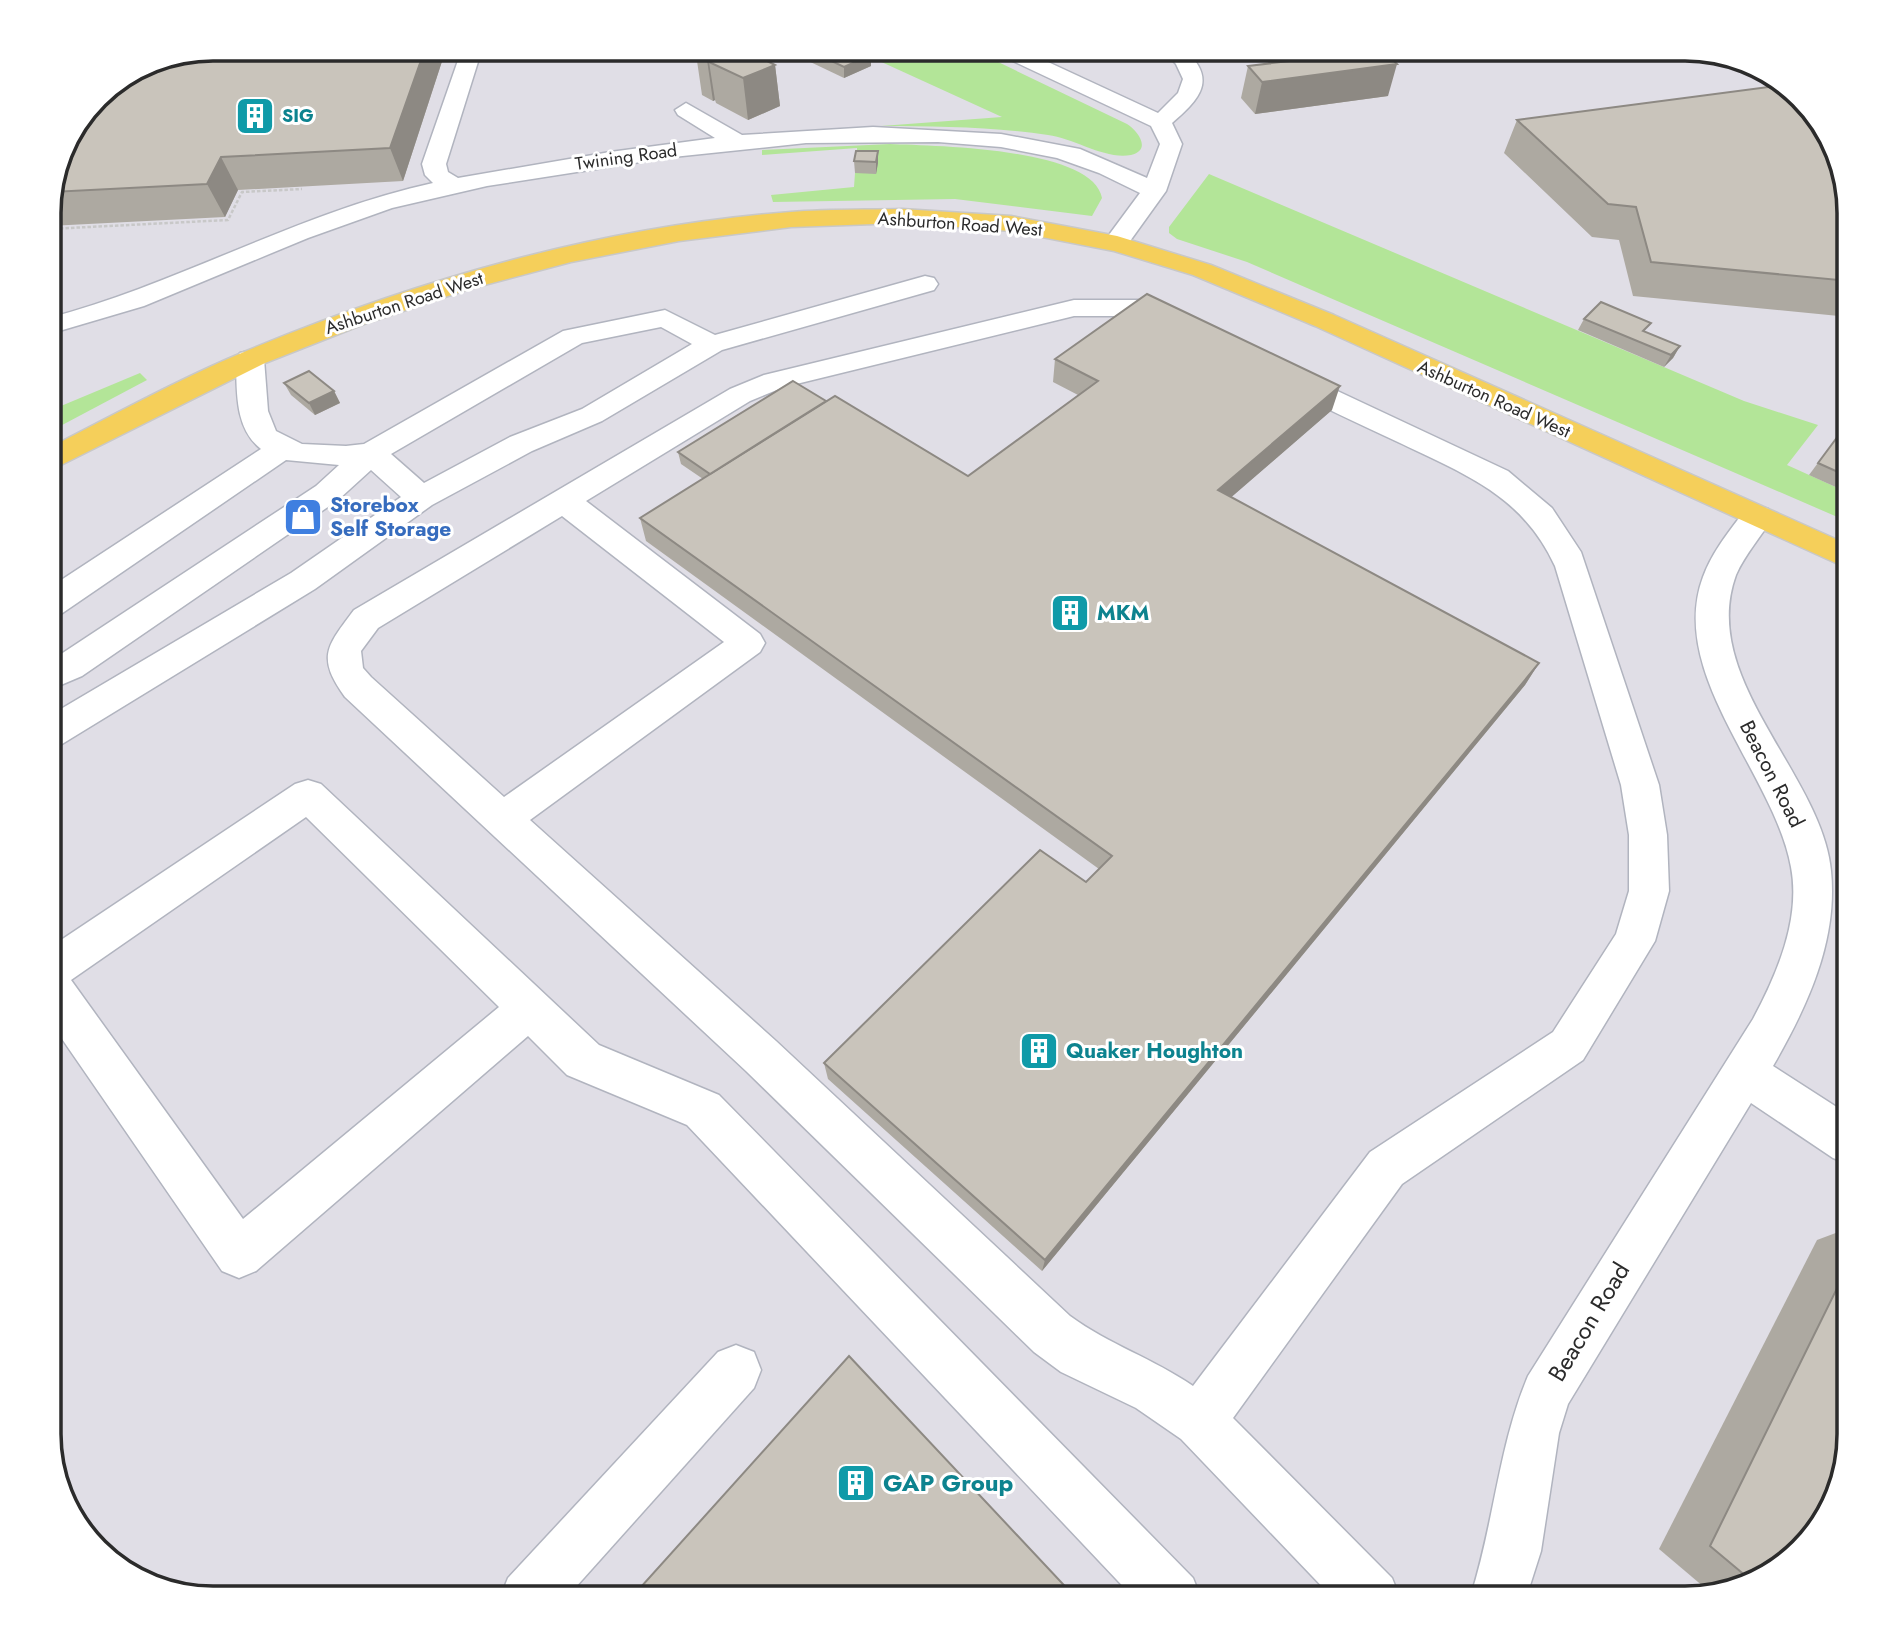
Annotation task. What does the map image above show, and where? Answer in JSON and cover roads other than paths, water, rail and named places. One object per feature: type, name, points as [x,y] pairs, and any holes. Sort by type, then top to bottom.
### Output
[{"type":"main road","name":"Ashburton Road West","points":[[62,454],[250,359],[387,306],[474,279],[573,254],[697,231],[814,219],[935,218],[1057,231],[1116,243],[1202,270],[1279,300],[1837,553]]},
{"type":"street","points":[[456,187],[437,175],[434,164],[468,61]]},
{"type":"street","points":[[1029,61],[1150,118],[1171,144],[1154,191],[1116,243]]},
{"type":"street","points":[[1150,118],[1189,93],[1195,82],[1194,71],[1184,61]]},
{"type":"street","points":[[686,110],[739,144]]},
{"type":"street","name":"Twining Road","points":[[62,322],[107,310],[381,204],[595,161],[739,144],[861,135],[936,136],[1007,142],[1076,156],[1154,191]]},
{"type":"street","points":[[62,726],[303,581],[421,498],[521,444],[592,415],[712,344],[925,284]]},
{"type":"street","points":[[1194,333],[1138,308],[1074,309],[774,381],[740,395],[366,619],[344,649],[346,671],[358,687],[761,1056],[1052,1334],[1079,1354],[1154,1390],[1199,1421],[1360,1586]]},
{"type":"street","points":[[62,671],[327,493],[372,453],[573,337],[665,318],[712,344]]},
{"type":"street","points":[[250,359],[251,392],[259,426],[267,439],[283,448],[311,456],[372,453],[421,498]]},
{"type":"street","points":[[1199,1421],[1386,1168],[1569,1046],[1634,940],[1649,891],[1648,835],[1640,785],[1571,566],[1560,540],[1545,518],[1525,498],[1497,478],[1270,369]]},
{"type":"street","points":[[62,596],[283,448]]},
{"type":"street","points":[[502,819],[748,643],[563,500]]},
{"type":"street","name":"Beacon Road","points":[[1503,1586],[1513,1551],[1532,1433],[1546,1394],[1565,1359],[1744,1072],[1785,1001],[1805,953],[1813,910],[1810,861],[1797,817],[1725,680],[1715,642],[1714,610],[1717,584],[1726,563],[1756,517]]},
{"type":"street","points":[[62,962],[309,795],[583,1060],[703,1110],[1162,1586]]},
{"type":"street","points":[[62,1002],[239,1254],[530,1007]]},
{"type":"street","points":[[1744,1072],[1837,1134]]},
{"type":"street","points":[[539,1586],[736,1370]]},
{"type":"place","name":"SIG","points":[[255,116]]},
{"type":"place","name":"Storebox Self Storage","points":[[303,517]]},
{"type":"place","name":"MKM","points":[[1070,613]]},
{"type":"place","name":"Quaker Houghton","points":[[1039,1051]]},
{"type":"place","name":"GAP Group","points":[[856,1483]]}]
